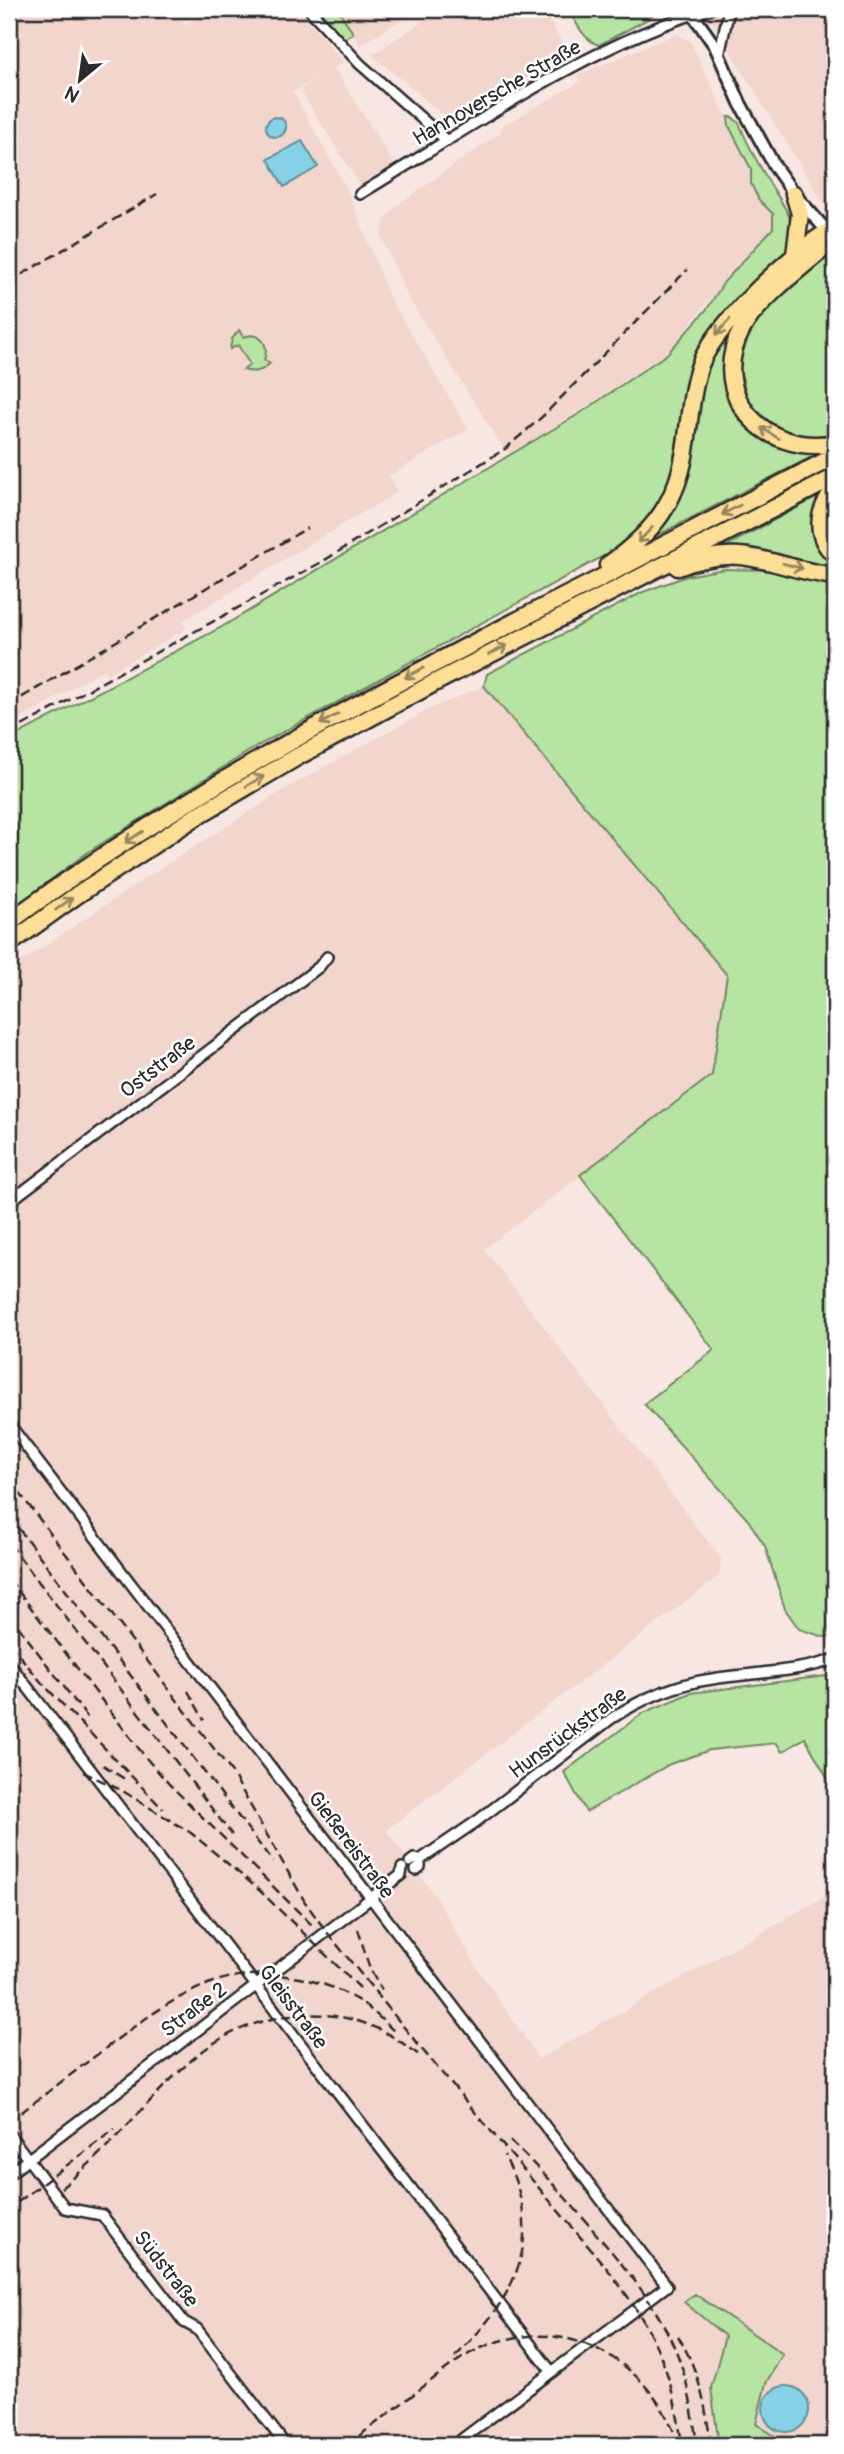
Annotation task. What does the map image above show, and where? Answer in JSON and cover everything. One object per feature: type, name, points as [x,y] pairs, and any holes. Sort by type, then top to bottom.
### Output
[{"type":"highway","points":[[794,194],[800,214],[796,255]]},
{"type":"highway","points":[[562,598],[632,548],[662,514],[681,474],[694,387],[708,347],[729,320],[796,255],[831,236]]},
{"type":"highway","points":[[831,236],[748,319],[738,336],[732,366],[738,398],[749,416],[763,430],[798,445],[835,443]]},
{"type":"highway","points":[[9,922],[181,806],[296,737],[419,670],[835,456]]},
{"type":"highway","points":[[9,944],[77,895],[197,816],[297,757],[835,477]]},
{"type":"highway","points":[[835,490],[822,510],[820,526],[824,541],[835,555]]},
{"type":"highway","points":[[654,569],[679,567],[703,558],[737,555],[835,576]]},
{"type":"street","points":[[309,9],[360,64],[447,141]]},
{"type":"street","name":"Hannoversche Straße","points":[[360,194],[523,95],[591,58],[691,11],[710,9]]},
{"type":"street","points":[[719,56],[729,9]]},
{"type":"street","points":[[691,11],[715,46],[754,130],[794,194],[831,236]]},
{"type":"street","name":"Oststraße","points":[[9,1202],[312,972],[327,957]]},
{"type":"street","name":"Gießereistraße","points":[[9,1424],[667,2287],[590,2346],[551,2371]]},
{"type":"street","name":"Hunsrückstraße","points":[[407,1870],[420,1867],[420,1860],[636,1703],[683,1684],[792,1670],[835,1659]]},
{"type":"street","name":"Gleisstraße","points":[[9,1663],[13,1676],[256,1985],[551,2371]]},
{"type":"street","name":"Straße 2","points":[[9,2174],[407,1870]]},
{"type":"street","name":"Südstraße","points":[[9,2134],[65,2208],[102,2215],[184,2322],[197,2329],[281,2439],[280,2445]]},
{"type":"street","points":[[454,2445],[551,2371]]},
{"type":"shaded area","points":[[9,9],[174,9],[185,25],[212,9],[299,9],[343,62],[334,68],[394,164],[360,185],[302,93],[303,88],[322,75],[293,92],[349,193],[389,297],[468,429],[389,476],[397,492],[182,621],[186,629],[107,674],[104,669],[9,726]]},
{"type":"shaded area","points":[[338,9],[420,9],[360,45]]},
{"type":"shaded area","points":[[442,9],[543,9],[568,54],[451,121],[372,55]]},
{"type":"shaded area","points":[[704,9],[835,9],[835,221]]},
{"type":"shaded area","points":[[676,34],[690,41],[751,169],[751,184],[759,199],[773,214],[773,228],[666,354],[511,455],[502,446],[408,297],[381,236],[385,220],[396,206],[500,133],[504,125],[580,82],[577,75]]},
{"type":"shaded area","points":[[484,686],[727,975],[712,1075],[484,1249],[721,1559],[719,1576],[386,1830],[435,1896],[481,1974],[539,2059],[835,1891],[835,2445],[9,2445],[9,970],[285,789],[430,709]]},
{"type":"green space","points":[[319,9],[338,9],[353,33],[344,39]]},
{"type":"green space","points":[[568,9],[658,9],[648,19],[599,45],[584,35]]},
{"type":"green space","points":[[728,117],[739,123],[754,156],[789,215],[793,242],[769,273],[710,332],[699,351],[691,371],[668,484],[659,509],[640,536],[259,745],[88,852],[9,911],[9,739],[220,628],[582,412],[667,354],[707,309],[724,282],[773,228],[773,214],[759,200],[751,184],[751,169],[729,126]]},
{"type":"green space","points":[[824,257],[835,259],[835,439],[814,442],[778,431],[759,417],[749,403],[739,366],[740,353],[748,332],[777,296]]},
{"type":"green space","points":[[752,304],[732,338],[748,422],[823,451],[652,538],[667,520],[676,501],[710,353]]},
{"type":"green space","points":[[239,330],[243,337],[254,336],[262,340],[266,349],[264,360],[270,363],[261,370],[243,370],[250,365],[238,345],[230,349],[232,339]]},
{"type":"green space","points":[[823,494],[817,505],[835,562],[835,570],[719,550]]},
{"type":"green space","points":[[724,569],[770,570],[835,582],[835,1636],[824,1637],[799,1629],[785,1609],[765,1546],[748,1520],[644,1404],[714,1350],[580,1175],[712,1075],[727,975],[484,686],[487,674],[643,592],[687,576]]},
{"type":"green space","points":[[835,1675],[835,1791],[805,1738],[782,1752],[777,1743],[710,1750],[670,1764],[586,1812],[564,1772],[643,1713],[690,1693]]},
{"type":"green space","points":[[695,2294],[783,2354],[766,2383],[756,2424],[778,2438],[777,2445],[719,2445],[711,2388],[725,2336],[684,2302]]},
{"type":"water","points":[[276,117],[283,120],[286,127],[283,134],[276,137],[269,134],[266,127],[269,120]]},
{"type":"water","points":[[302,141],[318,167],[284,187],[268,159]]},
{"type":"water","points":[[786,2386],[802,2393],[809,2409],[802,2425],[786,2432],[770,2425],[763,2409],[770,2393]]},
{"type":"railway","points":[[9,282],[157,194]]},
{"type":"railway","points":[[9,733],[320,563],[505,449],[543,416],[687,270]]},
{"type":"railway","points":[[9,705],[307,528]]},
{"type":"railway","points":[[9,1479],[231,1771],[305,1902],[326,1931],[625,2293],[650,2333],[667,2373],[682,2445]]},
{"type":"railway","points":[[9,1516],[273,1862]]},
{"type":"railway","points":[[9,1543],[232,1835]]},
{"type":"railway","points":[[9,1579],[146,1758],[313,1926]]},
{"type":"railway","points":[[9,1614],[89,1720]]},
{"type":"railway","points":[[9,1643],[42,1683],[163,1809]]},
{"type":"railway","points":[[188,1691],[204,1720]]},
{"type":"railway","points":[[103,1765],[126,1780]]},
{"type":"railway","points":[[83,1772],[121,1790],[191,1833],[257,1888],[360,1988]]},
{"type":"railway","points":[[358,1929],[370,1970],[382,1990]]},
{"type":"railway","points":[[9,2122],[150,2016],[194,1990],[227,1978],[245,1975],[282,1976],[319,1983],[357,2000],[396,2033]]},
{"type":"railway","points":[[61,2188],[96,2157],[194,2058],[212,2044],[254,2024],[300,2015],[347,2018],[382,2031],[419,2055]]},
{"type":"railway","points":[[18,2202],[115,2129]]},
{"type":"railway","points":[[510,2141],[577,2211],[653,2308],[671,2339],[682,2367],[697,2445]]},
{"type":"railway","points":[[455,2357],[495,2311],[519,2264],[524,2239],[523,2213],[517,2185],[504,2155]]},
{"type":"railway","points":[[347,2445],[449,2367],[473,2352],[511,2338],[540,2336],[569,2339],[596,2348],[620,2363],[642,2382],[660,2405],[674,2432]]},
{"type":"railway","points":[[678,2336],[692,2363],[700,2389],[711,2445]]}]
